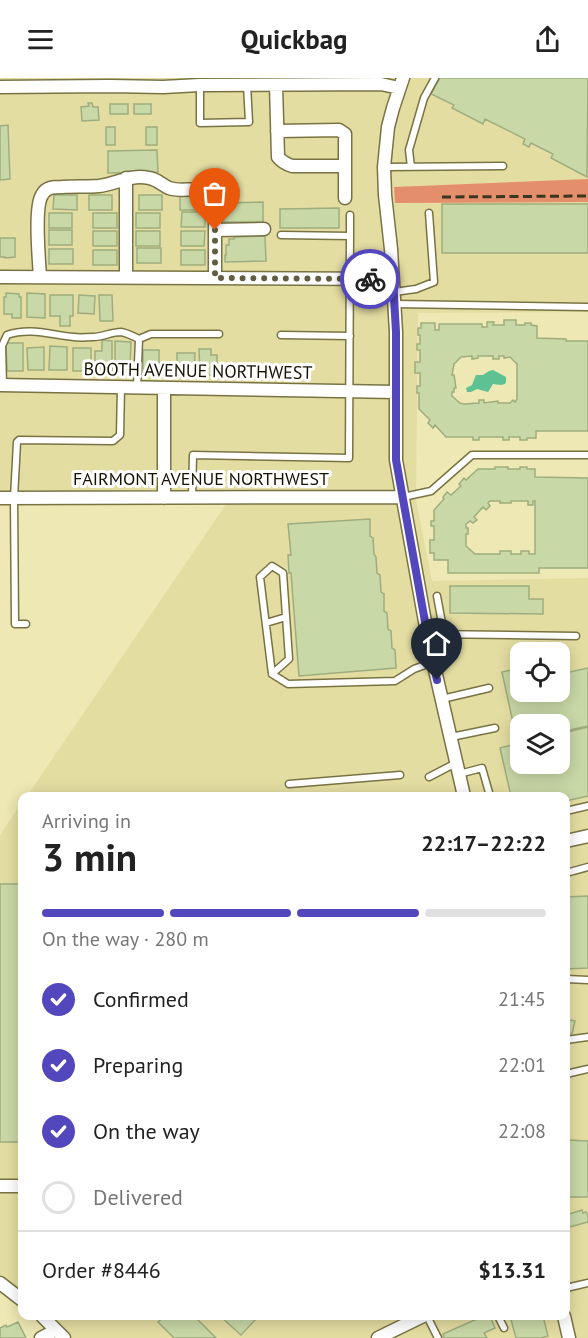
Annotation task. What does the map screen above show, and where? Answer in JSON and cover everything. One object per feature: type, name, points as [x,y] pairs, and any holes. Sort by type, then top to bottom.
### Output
[{"type":"street","points":[[0,87],[27,87],[67,82],[200,85],[247,85],[271,82],[401,83],[388,127],[384,166],[394,298],[396,460],[427,634],[463,792]]},
{"type":"street","points":[[271,82],[278,131],[278,157],[286,165],[292,166],[345,166]]},
{"type":"street","points":[[278,131],[339,130],[343,132],[346,136],[345,198]]},
{"type":"street","points":[[126,178],[126,277]]},
{"type":"street","points":[[40,277],[38,205],[42,193],[50,187],[101,186],[126,178],[149,178],[168,187],[196,189],[212,196],[215,202],[215,278]]},
{"type":"street","points":[[215,230],[264,229]]},
{"type":"street","points":[[0,277],[393,279]]},
{"type":"street","name":"BOOTH AVENUE NORTHWEST","points":[[1,385],[396,392]]},
{"type":"street","points":[[164,388],[164,498]]},
{"type":"street","name":"FAIRMONT AVENUE NORTHWEST","points":[[0,498],[403,497]]},
{"type":"street","points":[[570,840],[588,836]]},
{"type":"street","points":[[0,1186],[18,1186]]},
{"type":"street","points":[[0,1283],[18,1297]]},
{"type":"street","points":[[46,1320],[60,1334]]},
{"type":"street","points":[[378,1338],[416,1320]]},
{"type":"street","points":[[565,1320],[569,1338]]},
{"type":"street","points":[[41,1338],[60,1334]]},
{"type":"lane","points":[[411,166],[409,150],[424,98],[435,78]]},
{"type":"lane","points":[[200,85],[200,123],[249,122],[247,85]]},
{"type":"lane","points":[[384,166],[503,166]]},
{"type":"lane","points":[[394,298],[434,282],[429,213]]},
{"type":"lane","points":[[192,498],[193,455],[349,458],[350,215]]},
{"type":"lane","points":[[281,235],[350,236]]},
{"type":"lane","points":[[394,298],[588,307]]},
{"type":"lane","points":[[1,385],[2,346],[8,335],[15,332],[48,332],[73,337],[100,337],[124,332],[138,339],[151,334],[219,334]]},
{"type":"lane","points":[[281,335],[350,336]]},
{"type":"lane","points":[[137,387],[138,339]]},
{"type":"lane","points":[[26,624],[15,624],[14,498],[17,442],[20,440],[113,441],[120,435],[121,387]]},
{"type":"lane","points":[[403,497],[431,491],[472,455],[588,455]]},
{"type":"lane","points":[[272,566],[284,573],[289,659],[272,674],[260,577],[272,566]]},
{"type":"lane","points":[[437,596],[444,634]]},
{"type":"lane","points":[[266,622],[286,617]]},
{"type":"lane","points":[[427,634],[576,636]]},
{"type":"lane","points":[[272,674],[288,684],[395,681],[414,669],[433,662]]},
{"type":"lane","points":[[442,699],[489,688]]},
{"type":"lane","points":[[451,737],[495,728]]},
{"type":"lane","points":[[429,777],[458,768],[482,768],[489,792]]},
{"type":"lane","points":[[289,784],[400,775]]},
{"type":"lane","points":[[570,810],[588,806]]},
{"type":"lane","points":[[570,872],[588,867]]},
{"type":"lane","points":[[570,979],[588,980]]},
{"type":"lane","points":[[570,1039],[588,1037]]},
{"type":"lane","points":[[570,1073],[588,1068]]},
{"type":"lane","points":[[570,1287],[588,1283]]},
{"type":"lane","points":[[427,1320],[438,1338]]},
{"type":"lane","points":[[500,1320],[504,1328]]},
{"type":"shaded area","points":[[0,78],[588,78],[588,312],[418,313],[416,500],[432,581],[588,578],[588,1338],[63,1338],[42,1320],[570,1320],[570,792],[30,792],[233,494],[0,497]]},
{"type":"shaded area","points":[[588,179],[588,202],[395,203],[394,187]]},
{"type":"shaded area","points":[[493,370],[506,377],[505,384],[493,384],[488,392],[477,389],[467,392],[466,388],[472,385],[476,375],[483,375]]},
{"type":"shaded area","points":[[18,808],[18,1302],[0,1288],[0,835]]},
{"type":"building","points":[[440,78],[588,78],[587,177],[551,158],[553,154],[531,143],[529,147],[523,144],[525,139],[485,119],[483,124],[452,108],[454,105],[431,94]]},
{"type":"building","points":[[88,103],[92,103],[93,107],[98,107],[99,120],[82,121],[81,107],[89,106]]},
{"type":"building","points":[[110,104],[128,104],[128,114],[110,114]]},
{"type":"building","points":[[134,104],[151,104],[151,114],[134,114]]},
{"type":"building","points":[[8,125],[10,179],[0,180],[0,126]]},
{"type":"building","points":[[106,127],[115,127],[115,145],[106,145]]},
{"type":"building","points":[[146,127],[157,127],[157,145],[146,145]]},
{"type":"building","points":[[157,150],[158,172],[108,173],[108,151]]},
{"type":"building","points":[[54,195],[77,195],[77,210],[53,209]]},
{"type":"building","points":[[89,195],[112,195],[112,210],[89,210]]},
{"type":"building","points":[[139,195],[162,195],[162,210],[139,210]]},
{"type":"building","points":[[180,195],[204,195],[204,210],[180,210]]},
{"type":"building","points":[[263,202],[263,222],[224,222],[223,203]]},
{"type":"building","points":[[442,204],[588,204],[588,253],[442,253]]},
{"type":"building","points":[[339,208],[339,228],[280,228],[280,209]]},
{"type":"building","points":[[182,212],[205,212],[205,227],[181,227]]},
{"type":"building","points":[[49,213],[72,213],[72,228],[49,228]]},
{"type":"building","points":[[93,213],[117,213],[117,228],[93,228]]},
{"type":"building","points":[[136,213],[160,213],[160,228],[136,228]]},
{"type":"building","points":[[49,230],[72,230],[72,245],[49,245]]},
{"type":"building","points":[[93,231],[117,231],[117,246],[93,246]]},
{"type":"building","points":[[136,231],[160,231],[160,246],[136,246]]},
{"type":"building","points":[[181,231],[205,231],[204,246],[181,246]]},
{"type":"building","points":[[265,236],[266,261],[225,262],[226,245],[229,245],[229,239]]},
{"type":"building","points":[[0,238],[15,238],[15,257],[0,257]]},
{"type":"building","points":[[137,248],[161,248],[161,263],[137,263]]},
{"type":"building","points":[[49,249],[73,249],[73,264],[49,264]]},
{"type":"building","points":[[93,250],[117,250],[117,265],[93,265]]},
{"type":"building","points":[[181,250],[205,250],[205,265],[181,265]]},
{"type":"building","points":[[6,293],[19,294],[21,297],[21,318],[12,318],[12,314],[4,314]]},
{"type":"building","points":[[27,293],[45,294],[45,318],[27,317]]},
{"type":"building","points":[[50,295],[73,295],[73,316],[70,316],[70,326],[60,326],[60,316],[50,316]]},
{"type":"building","points":[[79,295],[95,296],[94,314],[78,313]]},
{"type":"building","points":[[99,295],[112,295],[113,321],[100,321]]},
{"type":"building","points":[[504,320],[516,320],[516,325],[531,323],[537,326],[537,338],[588,341],[588,431],[536,431],[536,438],[527,438],[527,440],[520,440],[520,437],[509,437],[509,440],[503,440],[503,437],[479,437],[479,440],[473,440],[473,437],[446,437],[435,425],[433,428],[428,423],[430,420],[419,409],[417,386],[420,386],[420,373],[415,373],[415,362],[420,362],[420,350],[417,350],[417,344],[420,344],[418,328],[421,328],[421,323],[435,323],[435,330],[439,330],[439,324],[482,324],[482,327],[487,327],[487,322],[494,322],[493,325],[504,325]],"holes":[[[472,356],[472,359],[478,356],[493,356],[493,359],[499,359],[499,356],[510,357],[517,364],[517,399],[515,402],[513,400],[510,403],[498,403],[498,401],[484,403],[484,400],[479,400],[479,403],[464,404],[452,396],[456,388],[454,375],[452,375],[454,364],[461,357]]]},
{"type":"building","points":[[102,340],[112,341],[112,372],[95,372],[95,351],[102,351]]},
{"type":"building","points":[[115,341],[131,342],[130,368],[115,368]]},
{"type":"building","points":[[6,343],[23,343],[23,371],[7,371]]},
{"type":"building","points":[[50,346],[67,347],[67,370],[49,370]]},
{"type":"building","points":[[44,347],[44,370],[28,370],[27,348]]},
{"type":"building","points":[[73,348],[91,348],[91,371],[73,371]]},
{"type":"building","points":[[199,349],[211,349],[211,355],[217,355],[217,375],[200,375]]},
{"type":"building","points":[[143,350],[159,350],[159,373],[143,373]]},
{"type":"building","points":[[177,353],[195,353],[194,375],[177,375]]},
{"type":"building","points":[[495,467],[520,469],[520,467],[527,467],[527,469],[535,469],[535,477],[588,478],[588,568],[539,568],[539,573],[448,573],[448,560],[434,560],[434,553],[430,553],[430,540],[434,540],[434,526],[431,526],[431,521],[434,521],[434,510],[447,492],[451,495],[461,486],[459,484],[464,478],[466,480],[478,469],[495,469]],"holes":[[[490,501],[500,501],[500,503],[528,501],[528,505],[533,505],[535,501],[535,554],[529,554],[529,551],[521,551],[521,554],[511,554],[511,551],[500,551],[500,554],[475,554],[466,546],[466,534],[468,534],[466,524],[477,520],[474,517],[483,507],[486,510],[490,506],[488,503]]]},
{"type":"building","points":[[370,519],[370,536],[373,538],[377,573],[380,575],[381,592],[384,594],[384,611],[387,613],[388,629],[391,631],[392,648],[395,650],[396,668],[299,676],[291,573],[289,573],[288,555],[291,555],[288,524]]},
{"type":"building","points":[[450,586],[529,586],[529,599],[543,599],[543,614],[450,613]]},
{"type":"building","points":[[588,668],[588,726],[570,730],[570,714],[511,714],[502,672],[510,670],[510,702],[570,702],[570,672]]},
{"type":"building","points":[[588,727],[588,796],[570,800],[570,792],[510,792],[500,748],[510,746],[510,774],[570,774],[570,732]]},
{"type":"building","points":[[0,884],[18,884],[18,1142],[0,1142]]},
{"type":"building","points":[[588,896],[588,968],[570,969],[570,897]]},
{"type":"building","points":[[570,1020],[575,1021],[572,1034],[570,1034]]},
{"type":"building","points":[[570,1140],[588,1141],[588,1197],[570,1197]]},
{"type":"building","points":[[582,1210],[588,1216],[588,1222],[570,1227],[570,1214]]},
{"type":"building","points":[[160,1320],[198,1320],[216,1338],[174,1338],[158,1322]]},
{"type":"building","points":[[224,1320],[255,1320],[241,1335]]},
{"type":"building","points":[[475,1320],[492,1320],[495,1328],[484,1333],[487,1338],[444,1338],[443,1334]]},
{"type":"building","points":[[511,1320],[544,1320],[548,1336],[516,1338]]},
{"type":"building","points":[[18,1322],[26,1338],[0,1338],[0,1328]]},
{"type":"railway","points":[[442,197],[588,196]]},
{"type":"way so far","points":[[215,230],[215,278],[370,279]]},
{"type":"route","points":[[370,279],[393,279],[396,332],[396,460],[437,680]]}]
